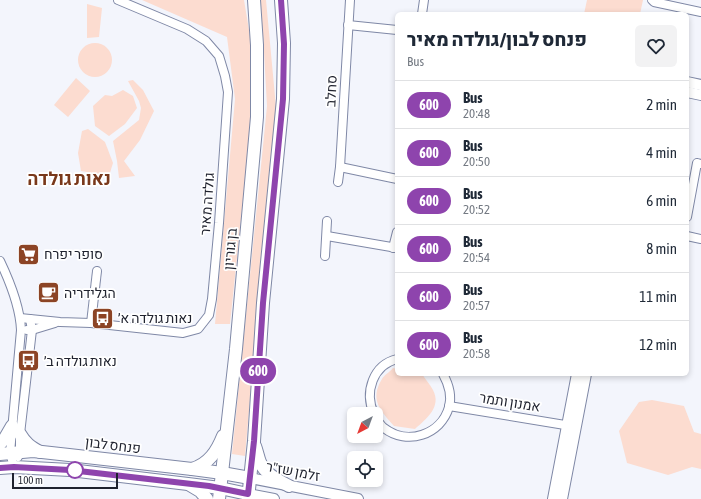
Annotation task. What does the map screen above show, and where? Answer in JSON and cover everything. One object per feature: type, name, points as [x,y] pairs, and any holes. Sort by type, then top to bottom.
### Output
[{"type":"main road","name":"בן גוריון","points":[[219,494],[236,349],[257,117],[257,46],[254,0]]},
{"type":"main road","points":[[0,468],[14,467],[70,470],[188,484],[219,494],[248,496],[254,441],[263,303],[283,99],[284,44],[281,0]]},
{"type":"main road","points":[[192,469],[204,464],[216,452],[228,423]]},
{"type":"main road","points":[[0,444],[16,430],[30,447],[41,452]]},
{"type":"main road","points":[[254,441],[260,462],[264,469],[269,474],[289,486]]},
{"type":"main road","name":"פנחס לבון","points":[[10,453],[41,452],[222,473]]},
{"type":"main road","name":"זלמן שז\"ר","points":[[222,473],[250,478]]},
{"type":"main road","points":[[188,484],[200,491],[207,499]]},
{"type":"street","name":"גולדה מאיר","points":[[20,318],[91,323],[183,333],[198,329],[209,315],[212,299],[219,223],[228,92],[225,76],[219,56],[206,41],[187,30],[118,0]]},
{"type":"street","name":"סחלב","points":[[338,182],[350,0]]},
{"type":"street","points":[[422,12],[424,0]]},
{"type":"street","points":[[652,0],[654,2],[701,12]]},
{"type":"street","points":[[348,25],[395,30]]},
{"type":"street","points":[[689,82],[701,85]]},
{"type":"street","points":[[689,92],[701,95]]},
{"type":"street","points":[[689,207],[698,163],[701,164]]},
{"type":"street","points":[[340,167],[395,179]]},
{"type":"street","points":[[325,256],[327,221]]},
{"type":"street","points":[[327,236],[395,248]]},
{"type":"street","points":[[689,236],[701,239]]},
{"type":"street","points":[[0,261],[10,282],[20,318],[15,405],[16,430]]},
{"type":"street","points":[[91,323],[97,271]]},
{"type":"street","points":[[14,467],[10,453],[24,405],[32,330],[30,319]]},
{"type":"street","name":"גולדה מאיר","points":[[20,330],[32,330],[60,322]]},
{"type":"street","points":[[370,407],[370,388],[375,375],[379,369],[390,361],[395,360]]},
{"type":"street","points":[[383,427],[396,435],[412,437],[426,434],[434,430],[443,420],[450,406],[450,395],[447,381],[444,376]]},
{"type":"street","points":[[562,499],[577,376]]},
{"type":"street","points":[[553,499],[571,426],[585,376]]},
{"type":"street","points":[[15,405],[24,405]]},
{"type":"street","name":"אמנון ותמר","points":[[450,406],[571,426]]},
{"type":"street","name":"זלמן שז\"ר","points":[[250,478],[358,499]]},
{"type":"street","points":[[248,496],[274,499]]},
{"type":"shaded area","points":[[142,0],[244,0],[250,36],[253,104],[230,324],[215,324],[235,99],[227,37]]},
{"type":"shaded area","points":[[258,0],[266,0],[276,107],[245,456],[232,454],[267,106],[263,34]]},
{"type":"shaded area","points":[[587,0],[643,0],[640,12],[584,12]]},
{"type":"shaded area","points":[[87,4],[102,8],[99,37],[87,38]]},
{"type":"shaded area","points":[[92,43],[98,43],[107,48],[111,54],[111,66],[107,72],[98,77],[92,77],[83,72],[78,63],[78,57],[83,48]]},
{"type":"shaded area","points":[[76,78],[90,91],[68,117],[54,105]]},
{"type":"shaded area","points":[[133,80],[143,90],[154,111],[140,140],[124,161],[135,176],[119,178],[113,141],[139,120],[141,108],[139,101],[128,81]]},
{"type":"shaded area","points":[[123,90],[133,96],[137,108],[125,124],[109,136],[95,126],[93,106],[105,95],[112,96]]},
{"type":"shaded area","points":[[88,129],[105,142],[113,163],[109,176],[81,171],[78,153],[82,131]]},
{"type":"shaded area","points":[[393,368],[395,368],[395,376],[423,376],[432,388],[436,402],[432,412],[415,429],[394,426],[383,412],[383,407],[379,407],[378,405],[378,386],[383,378]]},
{"type":"shaded area","points":[[652,400],[684,406],[694,432],[701,434],[701,469],[692,467],[668,475],[627,463],[619,431],[639,402]]},
{"type":"bus line","name":"600","points":[[0,468],[14,467],[70,470],[209,486],[248,494],[254,441],[263,303],[283,99],[284,44],[281,0]]},
{"type":"place","name":"סופר יפרח","points":[[28,254]]},
{"type":"place","name":"הגלידריה","points":[[49,293]]},
{"type":"place","name":"נאות גולדה א׳","points":[[102,318]]},
{"type":"place","name":"נאות גולדה ב׳","points":[[29,361]]},
{"type":"district","name":"נאות גולדה","points":[[69,178]]}]
